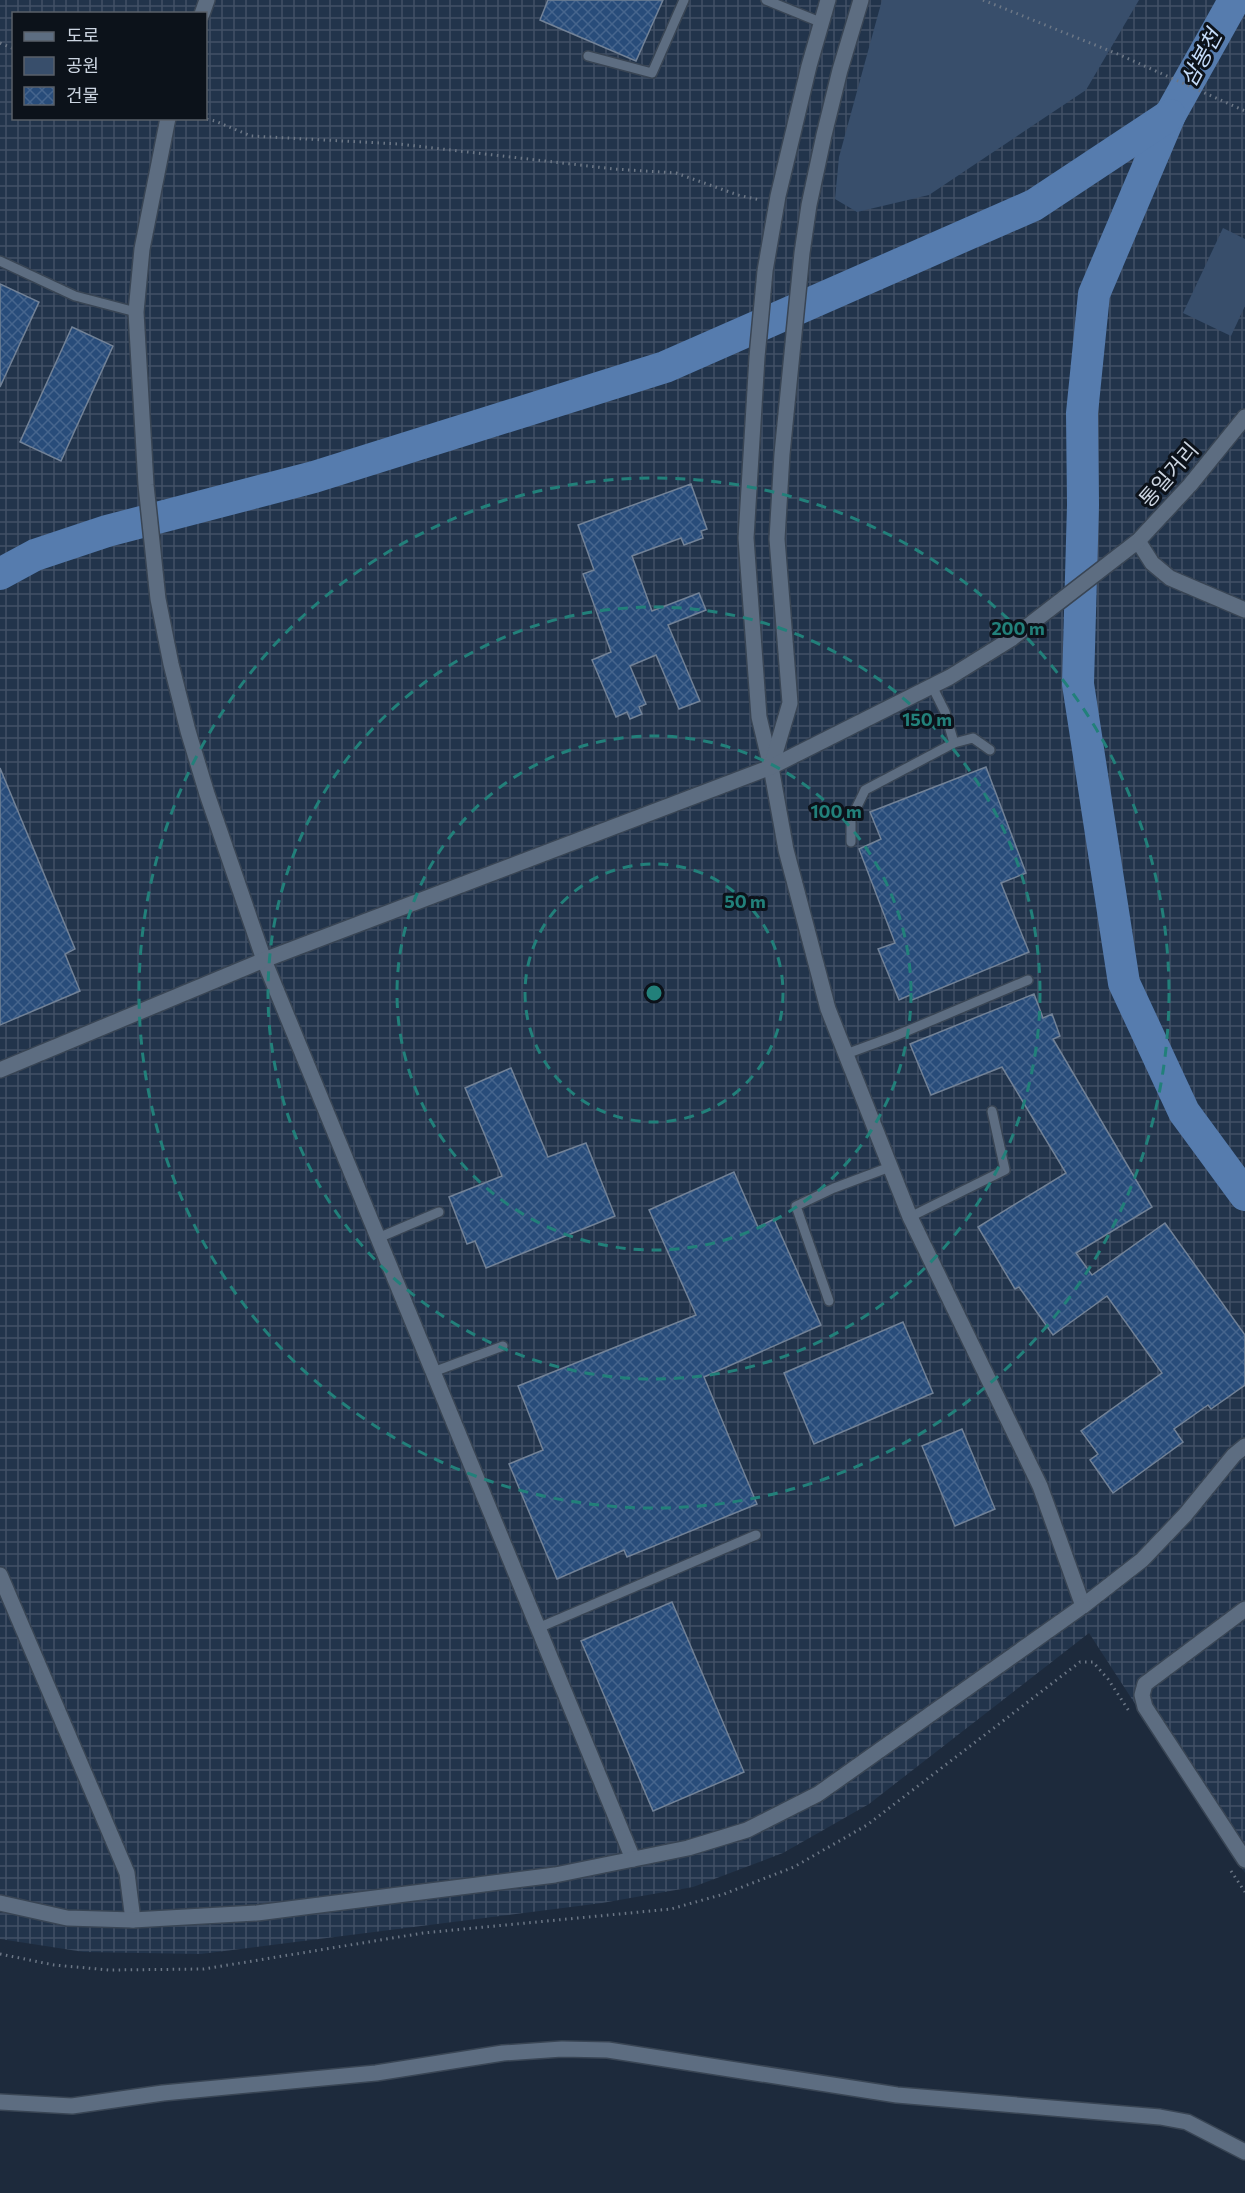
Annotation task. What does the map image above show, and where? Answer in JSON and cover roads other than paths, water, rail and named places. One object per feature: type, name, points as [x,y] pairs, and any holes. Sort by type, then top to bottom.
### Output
[{"type":"street","points":[[828,0],[820,22],[778,196],[765,272],[757,357],[746,538],[759,717],[771,767],[786,850],[828,1009],[910,1217],[1040,1486],[1083,1606]]},
{"type":"street","points":[[771,767],[790,703],[777,539],[782,454],[802,253],[809,205],[824,135],[861,0]]},
{"type":"street","points":[[168,120],[142,249],[136,312],[146,485],[158,599],[188,731],[207,794],[264,960],[633,1859]]},
{"type":"street","name":"통일거리","points":[[0,1070],[264,960],[771,767],[932,686],[1011,639],[1138,541],[1190,485],[1245,417]]},
{"type":"street","points":[[1138,541],[1152,563],[1170,578],[1245,610]]},
{"type":"street","points":[[0,1903],[67,1918],[133,1920],[268,1911],[555,1875],[688,1848],[747,1830],[818,1794],[1083,1606],[1142,1560],[1185,1515],[1234,1455],[1245,1446]]},
{"type":"street","points":[[0,1577],[127,1873],[133,1920]]},
{"type":"street","points":[[1245,1609],[1145,1684],[1142,1695],[1145,1707],[1245,1860]]},
{"type":"street","points":[[0,2102],[72,2106],[163,2093],[376,2073],[503,2052],[562,2049],[608,2050],[897,2095],[1160,2117],[1187,2122],[1245,2152]]},
{"type":"lane","points":[[588,56],[652,74],[684,0]]},
{"type":"lane","points":[[766,0],[820,22]]},
{"type":"lane","points":[[0,261],[75,296],[136,312]]},
{"type":"lane","points":[[932,686],[945,712],[954,743]]},
{"type":"lane","points":[[851,842],[851,819],[864,790],[954,743],[973,738],[990,750]]},
{"type":"lane","points":[[846,1054],[1028,980]]},
{"type":"lane","points":[[910,1217],[1005,1170],[992,1111]]},
{"type":"lane","points":[[829,1301],[796,1206],[834,1188],[890,1167]]},
{"type":"lane","points":[[378,1238],[438,1212]]},
{"type":"lane","points":[[433,1372],[503,1346]]},
{"type":"lane","points":[[538,1628],[756,1535]]},
{"type":"waterway","name":"삼봉천","points":[[1232,0],[1231,6],[1170,115],[1094,294],[1082,413],[1083,505],[1078,684],[1124,983],[1184,1112],[1245,1195]]},
{"type":"waterway","points":[[0,574],[35,555],[107,531],[314,477],[665,367],[1034,205],[1170,115]]}]
